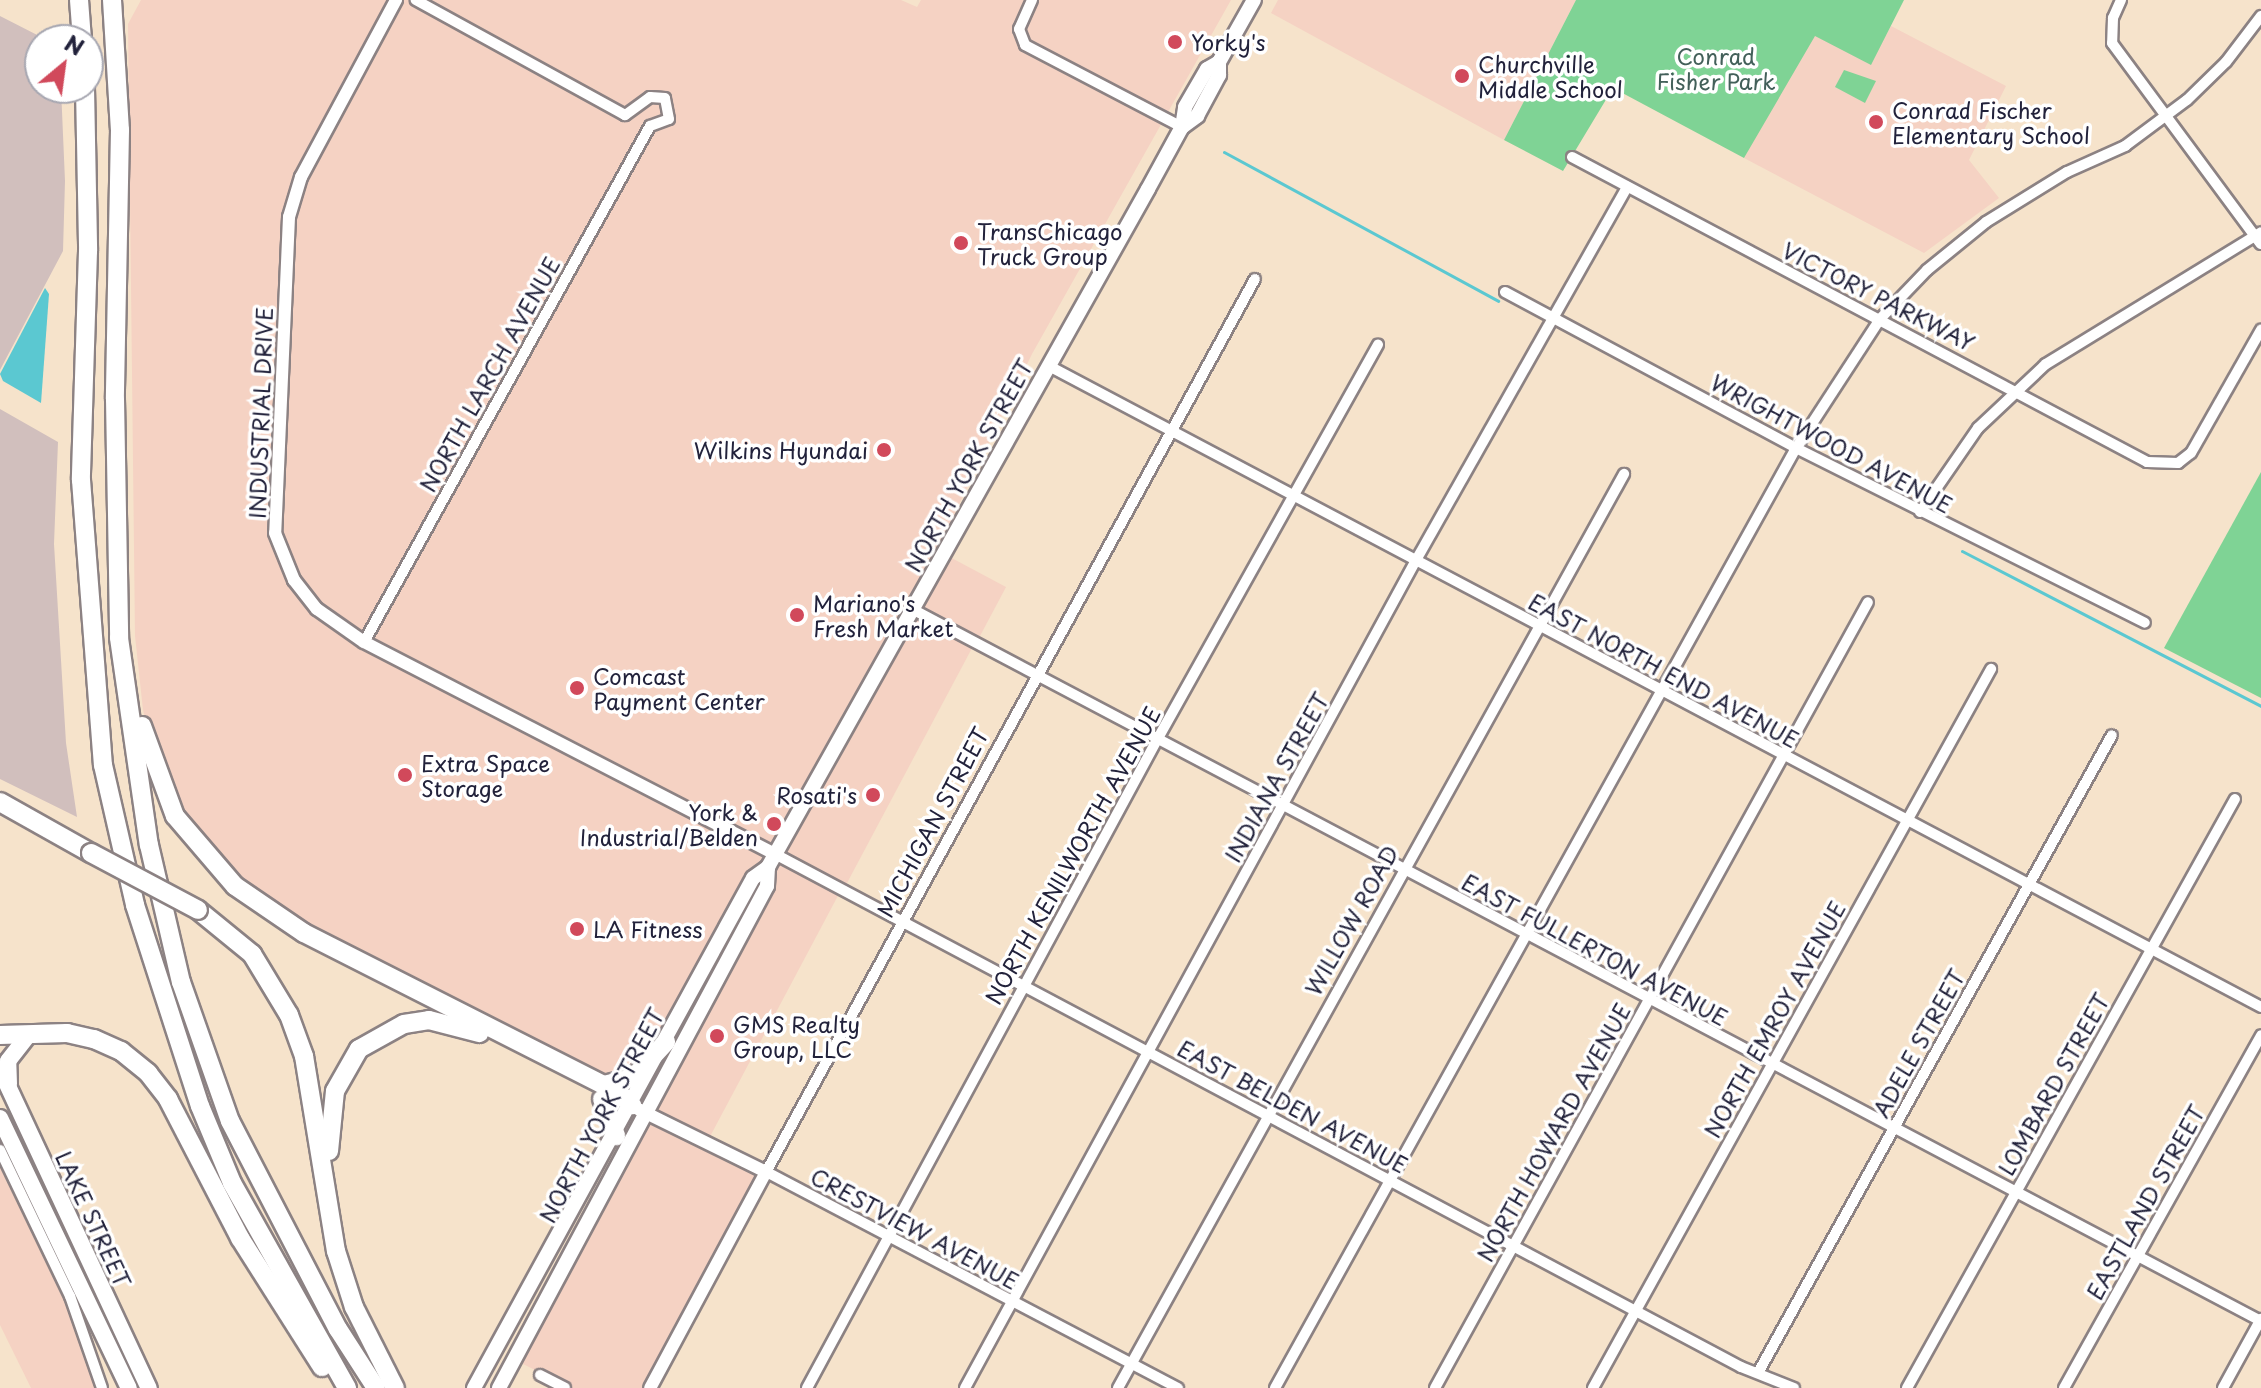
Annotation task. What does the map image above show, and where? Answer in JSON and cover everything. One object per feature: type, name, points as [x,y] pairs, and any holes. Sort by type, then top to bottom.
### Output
[{"type":"highway","points":[[79,0],[81,24]]},
{"type":"highway","points":[[112,0],[120,130],[115,399],[119,638],[149,845],[181,982],[230,1121],[338,1329],[376,1388]]},
{"type":"highway","points":[[85,104],[88,236],[81,480],[103,765],[135,905],[200,1106],[232,1183],[347,1388]]},
{"type":"highway","points":[[119,638],[150,757],[175,816],[235,886],[304,933],[603,1092],[616,1136]]},
{"type":"highway","points":[[0,802],[198,910],[252,954],[289,1015],[304,1056],[327,1200],[354,1307],[395,1388]]},
{"type":"highway","points":[[327,1200],[335,1091],[359,1049],[404,1024],[451,1022],[634,1106]]},
{"type":"highway","points":[[0,1035],[67,1033],[94,1039],[121,1051],[148,1073],[168,1099],[240,1238],[337,1388]]},
{"type":"highway","points":[[603,1092],[633,1078],[666,1042]]},
{"type":"main road","name":"NORTH YORK STREET","points":[[474,1388],[616,1136],[767,886],[772,861],[1182,127],[1185,107],[1207,69],[1219,62],[1254,0]]},
{"type":"main road","name":"NORTH YORK STREET","points":[[499,1388],[666,1042],[753,878],[772,861]]},
{"type":"main road","points":[[9,1090],[8,1061],[28,1035]]},
{"type":"main road","name":"LAKE STREET","points":[[0,1069],[149,1388]]},
{"type":"main road","name":"LAKE STREET","points":[[0,1118],[129,1388]]},
{"type":"street","name":"INDUSTRIAL DRIVE","points":[[396,0],[301,177],[288,224],[275,533],[294,580],[317,609],[364,642],[772,861]]},
{"type":"street","name":"NORTH LARCH AVENUE","points":[[364,642],[650,126],[669,119],[665,98],[650,97],[625,115],[416,0]]},
{"type":"street","points":[[1032,0],[1019,33],[1033,50],[1182,127]]},
{"type":"street","points":[[1920,512],[1978,428],[2015,389],[2104,324],[2259,238],[2112,43],[2113,18],[2121,0]]},
{"type":"street","points":[[1275,1388],[1796,448],[1880,319],[1927,270],[1986,222],[2067,172],[2125,146],[2168,114],[2218,71],[2261,16]]},
{"type":"street","name":"VICTORY PARKWAY","points":[[1572,157],[2015,389],[2147,462],[2178,463],[2200,441],[2261,330]]},
{"type":"street","name":"INDIANA STREET","points":[[965,1388],[1415,562],[1627,187]]},
{"type":"street","name":"MICHIGAN STREET","points":[[650,1388],[1035,674],[1255,279]]},
{"type":"street","name":"WRIGHTWOOD AVENUE","points":[[1505,292],[1796,448],[2145,623]]},
{"type":"street","name":"NORTH KENILWORTH AVENUE","points":[[807,1388],[1157,740],[1378,344]]},
{"type":"street","name":"EAST NORTH END AVENUE","points":[[1049,366],[2261,1007]]},
{"type":"street","name":"WILLOW ROAD","points":[[1118,1388],[1402,870],[1624,474]]},
{"type":"street","name":"NORTH HOWARD AVENUE","points":[[1435,1388],[1868,602]]},
{"type":"street","name":"EAST FULLERTON AVENUE","points":[[912,609],[1648,1001],[2261,1320]]},
{"type":"street","name":"NORTH EMROY AVENUE","points":[[1593,1388],[1991,669]]},
{"type":"street","name":"ADELE STREET","points":[[1759,1371],[2112,735]]},
{"type":"street","name":"LOMBARD STREET","points":[[1907,1388],[2235,799]]},
{"type":"street","name":"EAST BELDEN AVENUE","points":[[772,861],[1148,1053],[1741,1367],[1759,1371],[1794,1388]]},
{"type":"street","name":"EASTLAND STREET","points":[[2064,1388],[2261,1035]]},
{"type":"street","name":"CRESTVIEW AVENUE","points":[[634,1106],[1178,1388]]},
{"type":"street","points":[[0,1150],[70,1296],[102,1388]]},
{"type":"street","points":[[2223,1388],[2261,1320]]},
{"type":"street","points":[[540,1375],[565,1388]]},
{"type":"shaded area","points":[[141,0],[901,0],[917,7],[921,0],[1231,0],[1032,354],[912,601],[641,1098],[313,931],[261,899],[215,860],[180,813],[156,760],[143,710],[135,636],[128,24]]},
{"type":"shaded area","name":"Churchville Middle School","points":[[1278,0],[1576,0],[1504,140],[1271,13]]},
{"type":"shaded area","points":[[0,16],[24,28],[24,104],[62,104],[65,181],[63,251],[0,370]]},
{"type":"shaded area","name":"Conrad Fischer Elementary School","points":[[1891,26],[2006,86],[1969,160],[1999,198],[1924,253],[1744,158],[1811,33],[1870,64]]},
{"type":"shaded area","points":[[0,409],[58,442],[54,544],[66,743],[77,817],[0,779]]},
{"type":"shaded area","points":[[946,555],[1006,587],[978,640],[918,608]]},
{"type":"shaded area","points":[[913,612],[974,644],[844,888],[783,856]]},
{"type":"shaded area","points":[[776,859],[840,893],[708,1141],[644,1107]]},
{"type":"shaded area","points":[[643,1115],[761,1174],[647,1388],[571,1388],[515,1360]]},
{"type":"shaded area","points":[[0,1161],[83,1337],[97,1388],[31,1388],[0,1325]]},
{"type":"green space","name":"Conrad Fisher Park","points":[[1576,0],[1904,0],[1871,65],[1815,36],[1744,158],[1613,88],[1563,171],[1504,140]]},
{"type":"green space","points":[[1844,70],[1876,81],[1865,103],[1835,87]]},
{"type":"green space","points":[[2261,472],[2261,698],[2164,648]]},
{"type":"water","points":[[45,288],[49,294],[41,403],[3,381],[0,374]]},
{"type":"waterway","points":[[1224,152],[1498,301]]},
{"type":"waterway","points":[[1962,551],[2261,706]]},
{"type":"place","name":"Yorky's","points":[[1175,42]]},
{"type":"place","name":"Churchville Middle School","points":[[1462,76]]},
{"type":"place","name":"Conrad Fischer Elementary School","points":[[1876,122]]},
{"type":"place","name":"TransChicago Truck Group","points":[[961,243]]},
{"type":"place","name":"Wilkins Hyundai","points":[[884,450]]},
{"type":"place","name":"Mariano's Fresh Market","points":[[797,615]]},
{"type":"place","name":"Comcast Payment Center","points":[[577,688]]},
{"type":"place","name":"Extra Space Storage","points":[[405,775]]},
{"type":"place","name":"Rosati's","points":[[873,795]]},
{"type":"place","name":"York & Industrial/Belden","points":[[774,824]]},
{"type":"place","name":"LA Fitness","points":[[577,929]]},
{"type":"place","name":"GMS Realty Group, LLC","points":[[717,1036]]}]
